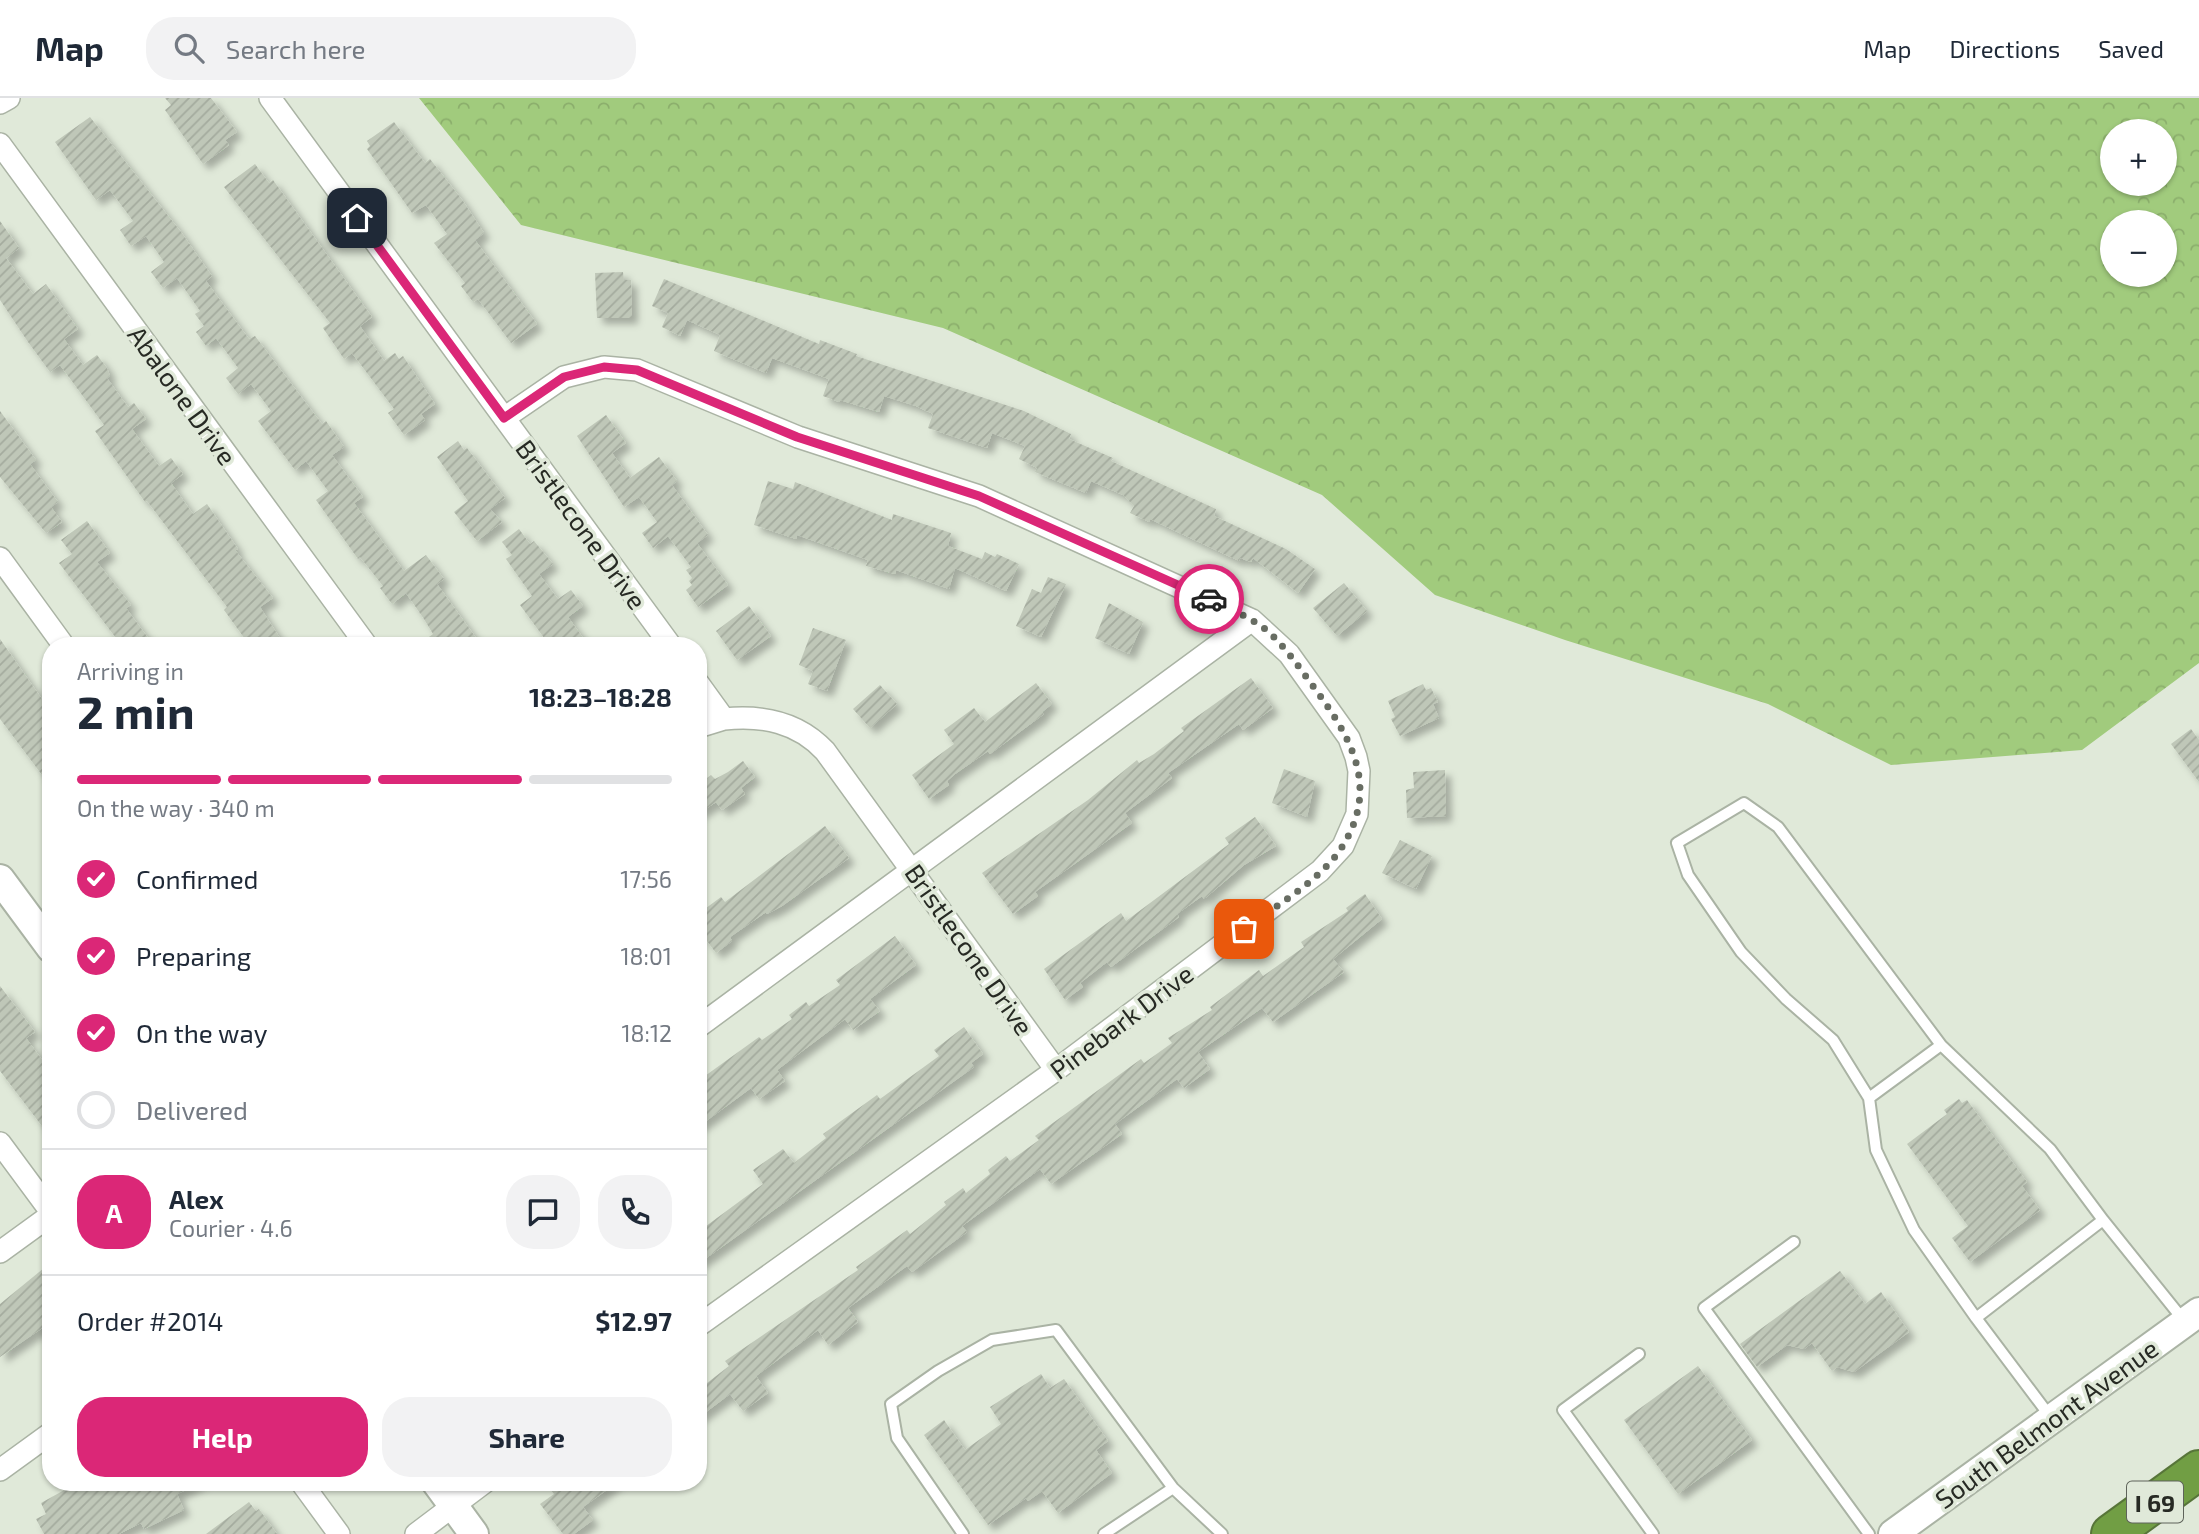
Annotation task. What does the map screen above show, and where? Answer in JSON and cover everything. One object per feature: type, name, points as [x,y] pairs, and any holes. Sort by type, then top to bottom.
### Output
[{"type":"highway","name":"I 69","points":[[2111,1534],[2199,1470]]},
{"type":"street","points":[[0,103],[9,98]]},
{"type":"street","name":"Bristlecone Drive","points":[[270,98],[664,637]]},
{"type":"street","name":"Abalone Drive","points":[[0,144],[360,637]]},
{"type":"street","name":"Pinebark Drive","points":[[504,418],[564,377],[596,368],[637,370],[797,437],[979,496],[1252,620],[1289,653],[1349,738],[1359,781],[1357,814],[1351,829],[1343,846],[1320,871],[1056,1070],[707,1320]]},
{"type":"street","points":[[0,558],[57,637]]},
{"type":"street","points":[[707,1020],[1252,620]]},
{"type":"street","points":[[707,695],[724,719]]},
{"type":"street","name":"Bristlecone Drive","points":[[707,724],[724,719],[760,717],[784,723],[814,739],[913,868],[1056,1070]]},
{"type":"street","points":[[0,879],[42,936]]},
{"type":"street","points":[[0,1143],[42,1201]]},
{"type":"street","points":[[0,1252],[42,1221]]},
{"type":"street","name":"South Belmont Avenue","points":[[1893,1534],[2192,1317]]},
{"type":"street","points":[[0,1470],[42,1440]]},
{"type":"street","points":[[308,1491],[339,1534]]},
{"type":"street","points":[[442,1491],[474,1534]]},
{"type":"street","points":[[416,1534],[473,1491]]},
{"type":"lane","points":[[2052,1419],[1914,1230],[1876,1150],[1869,1098],[1833,1040],[1786,999],[1741,951],[1688,876],[1677,843],[1744,803],[1778,827],[1941,1045],[2050,1149],[2103,1220],[2192,1317]]},
{"type":"lane","points":[[1869,1098],[1941,1045]]},
{"type":"lane","points":[[1976,1318],[2103,1220]]},
{"type":"lane","points":[[1794,1242],[1704,1308],[1868,1534]]},
{"type":"lane","points":[[963,1534],[897,1438],[891,1404],[938,1371],[992,1340],[1056,1330],[1173,1488],[1222,1534]]},
{"type":"lane","points":[[1639,1354],[1563,1410],[1653,1534]]},
{"type":"lane","points":[[1104,1534],[1173,1488]]},
{"type":"green space","points":[[419,98],[2199,98],[2199,663],[2082,750],[1891,765],[1768,704],[1565,640],[1435,595],[1322,495],[943,328],[521,225]]},
{"type":"building","points":[[165,98],[211,98],[237,132],[225,140],[229,145],[203,164],[165,110],[171,105]]},
{"type":"building","points":[[90,117],[181,232],[212,276],[206,281],[249,339],[255,336],[322,424],[326,421],[344,447],[332,455],[363,497],[354,503],[404,571],[426,555],[444,579],[437,584],[475,637],[429,637],[433,634],[406,593],[392,604],[380,588],[383,586],[360,557],[358,559],[316,500],[328,491],[306,461],[295,470],[258,421],[271,411],[251,384],[238,394],[226,378],[238,368],[216,338],[206,346],[196,332],[204,326],[195,314],[200,311],[177,278],[163,288],[151,272],[164,262],[146,236],[131,246],[120,230],[133,221],[110,190],[96,200],[55,142]]},
{"type":"building","points":[[394,122],[425,163],[430,159],[463,201],[484,233],[475,240],[537,324],[511,343],[478,299],[473,302],[461,286],[465,283],[434,243],[447,234],[426,205],[412,213],[367,149],[370,146],[367,141]]},
{"type":"building","points":[[255,164],[269,183],[273,180],[372,317],[360,326],[384,361],[395,353],[399,359],[403,356],[435,404],[421,414],[425,420],[404,435],[388,413],[394,409],[352,353],[344,359],[323,328],[330,323],[224,187]]},
{"type":"building","points":[[0,221],[19,248],[6,258],[33,294],[46,284],[78,329],[64,339],[83,365],[97,355],[107,368],[110,376],[107,378],[128,407],[134,403],[146,419],[132,429],[159,466],[171,458],[183,474],[171,483],[193,514],[207,504],[238,549],[235,550],[273,598],[260,607],[279,637],[244,637],[224,610],[227,607],[147,501],[145,502],[95,431],[104,425],[60,365],[50,372],[0,300]]},
{"type":"building","points":[[623,272],[624,280],[631,280],[632,318],[597,318],[595,273]]},
{"type":"building","points":[[664,279],[819,344],[820,340],[857,354],[856,356],[1024,411],[1071,434],[1069,439],[1113,458],[1111,461],[1216,509],[1214,516],[1286,549],[1315,569],[1298,593],[1253,558],[1251,562],[1240,558],[1239,561],[1150,519],[1149,522],[1130,513],[1134,506],[1123,495],[1091,481],[1086,493],[1035,472],[1037,468],[1019,459],[1025,446],[992,433],[987,448],[928,428],[933,414],[884,396],[879,412],[840,400],[839,402],[823,396],[829,379],[772,358],[766,373],[714,351],[720,335],[687,320],[680,336],[662,327],[668,313],[652,306]]},
{"type":"building","points":[[0,411],[36,460],[30,464],[58,502],[51,507],[62,522],[46,533],[0,477]]},
{"type":"building","points":[[606,415],[626,443],[612,453],[630,478],[659,457],[677,481],[672,485],[708,535],[697,543],[728,585],[698,607],[686,590],[692,585],[689,581],[692,578],[686,570],[691,567],[668,536],[653,548],[642,533],[657,522],[639,497],[624,507],[577,436]]},
{"type":"building","points":[[458,441],[464,450],[467,448],[505,498],[490,509],[502,522],[477,541],[454,512],[468,501],[437,457]]},
{"type":"building","points":[[768,481],[793,489],[795,482],[892,520],[893,514],[936,528],[951,533],[948,546],[982,559],[985,552],[995,557],[997,554],[1019,564],[1006,591],[955,568],[949,589],[896,570],[895,574],[866,566],[868,560],[797,535],[796,539],[754,525]]},
{"type":"building","points":[[87,521],[110,553],[97,562],[131,605],[126,608],[147,637],[115,637],[59,563],[72,554],[61,540]]},
{"type":"building","points":[[519,529],[530,544],[534,541],[553,564],[539,574],[558,599],[571,590],[583,606],[568,617],[582,637],[543,637],[520,605],[532,596],[506,559],[512,555],[502,542]]},
{"type":"building","points":[[1048,577],[1066,584],[1041,637],[1016,626],[1032,589],[1041,593]]},
{"type":"building","points":[[1344,583],[1367,611],[1337,636],[1313,608]]},
{"type":"building","points":[[1109,603],[1143,622],[1129,654],[1095,638]]},
{"type":"building","points":[[749,606],[771,636],[737,660],[716,631]]},
{"type":"building","points":[[813,628],[846,640],[827,691],[808,684],[813,671],[799,665]]},
{"type":"building","points":[[0,639],[42,699],[42,775],[0,719]]},
{"type":"building","points":[[1251,678],[1273,708],[1243,730],[1239,724],[1168,773],[1172,778],[1125,813],[1132,823],[1035,892],[1038,896],[1013,914],[982,873],[1088,800],[1137,760],[1139,763],[1154,754],[1184,731],[1181,728]]},
{"type":"building","points":[[1036,683],[1052,704],[1042,712],[1044,714],[990,754],[988,751],[955,774],[947,781],[949,785],[929,799],[912,775],[954,744],[944,730],[974,708],[985,722]]},
{"type":"building","points":[[1423,684],[1426,690],[1431,688],[1438,702],[1433,704],[1439,718],[1400,736],[1391,719],[1395,717],[1388,701]]},
{"type":"building","points":[[880,685],[897,704],[870,728],[853,709]]},
{"type":"building","points":[[2191,729],[2199,740],[2199,782],[2171,744]]},
{"type":"building","points":[[743,761],[755,777],[741,788],[745,794],[722,810],[716,802],[707,808],[707,778],[711,775],[715,779]]},
{"type":"building","points":[[1284,769],[1315,781],[1307,817],[1272,803]]},
{"type":"building","points":[[1445,770],[1446,816],[1407,818],[1406,790],[1414,788],[1413,772]]},
{"type":"building","points":[[1255,817],[1276,846],[1244,865],[1204,899],[1202,896],[1177,914],[1179,917],[1111,967],[1107,962],[1080,983],[1083,987],[1065,1000],[1044,969],[1121,913],[1126,921],[1229,844],[1225,838]]},
{"type":"building","points":[[825,826],[849,858],[782,906],[767,914],[766,912],[730,937],[732,941],[716,953],[707,941],[707,907],[721,897],[725,902]]},
{"type":"building","points":[[1400,840],[1432,856],[1416,889],[1382,873]]},
{"type":"building","points":[[1365,894],[1382,919],[1333,959],[1344,972],[1273,1022],[1262,1008],[1198,1052],[1210,1069],[1184,1088],[1177,1079],[1115,1124],[1122,1134],[1051,1184],[1040,1169],[962,1226],[967,1232],[912,1272],[907,1266],[848,1308],[858,1322],[828,1345],[818,1330],[756,1376],[768,1393],[743,1411],[730,1394],[707,1411],[707,1383],[729,1366],[725,1361],[858,1270],[856,1267],[907,1230],[910,1234],[946,1205],[944,1202],[963,1188],[966,1193],[990,1174],[988,1170],[1006,1156],[1010,1161],[1039,1140],[1035,1136],[1141,1059],[1144,1063],[1172,1043],[1168,1038],[1212,1010],[1210,1007],[1259,970],[1263,976],[1304,947],[1301,942],[1348,911],[1346,908]]},
{"type":"building","points":[[895,936],[916,965],[870,999],[880,1011],[853,1030],[845,1019],[777,1070],[785,1081],[759,1099],[751,1088],[707,1120],[707,1075],[759,1037],[762,1040],[792,1019],[789,1015],[806,1002],[809,1006],[840,985],[836,980]]},
{"type":"building","points":[[0,986],[35,1032],[26,1038],[42,1060],[42,1126],[0,1071]]},
{"type":"building","points":[[964,1027],[983,1054],[971,1063],[974,1067],[707,1258],[707,1225],[763,1184],[753,1170],[783,1149],[794,1163],[826,1138],[823,1134],[877,1095],[880,1099],[939,1056],[934,1050]]},
{"type":"building","points":[[1959,1099],[1962,1103],[1967,1100],[2027,1182],[2022,1186],[2040,1210],[1970,1262],[1952,1238],[1968,1226],[1907,1144],[1947,1114],[1944,1110]]},
{"type":"building","points":[[42,1270],[42,1328],[0,1357],[0,1304]]},
{"type":"building","points":[[1840,1271],[1865,1304],[1881,1292],[1909,1332],[1854,1372],[1837,1367],[1832,1371],[1812,1343],[1804,1349],[1787,1345],[1757,1367],[1740,1344]]},
{"type":"building","points":[[1698,1366],[1752,1440],[1678,1494],[1624,1420]]},
{"type":"building","points":[[1041,1374],[1050,1388],[1064,1379],[1108,1441],[1096,1450],[1112,1473],[1058,1513],[1042,1491],[1028,1501],[1026,1498],[988,1525],[924,1435],[944,1420],[965,1450],[1001,1424],[990,1407]]},
{"type":"building","points":[[63,1491],[184,1491],[177,1494],[184,1510],[144,1529],[141,1523],[119,1534],[44,1534],[36,1519],[46,1514],[41,1503]]},
{"type":"building","points":[[552,1491],[605,1491],[583,1507],[593,1520],[574,1534],[563,1534],[540,1504],[554,1494]]},
{"type":"building","points":[[249,1502],[256,1511],[259,1509],[277,1534],[206,1534]]},
{"type":"way so far","points":[[1209,599],[1252,620],[1289,653],[1349,738],[1359,771],[1357,814],[1343,846],[1331,862],[1244,929]]},
{"type":"route","points":[[357,218],[504,418],[564,377],[589,368],[619,367],[637,370],[656,375],[797,437],[979,496],[1209,599]]}]
